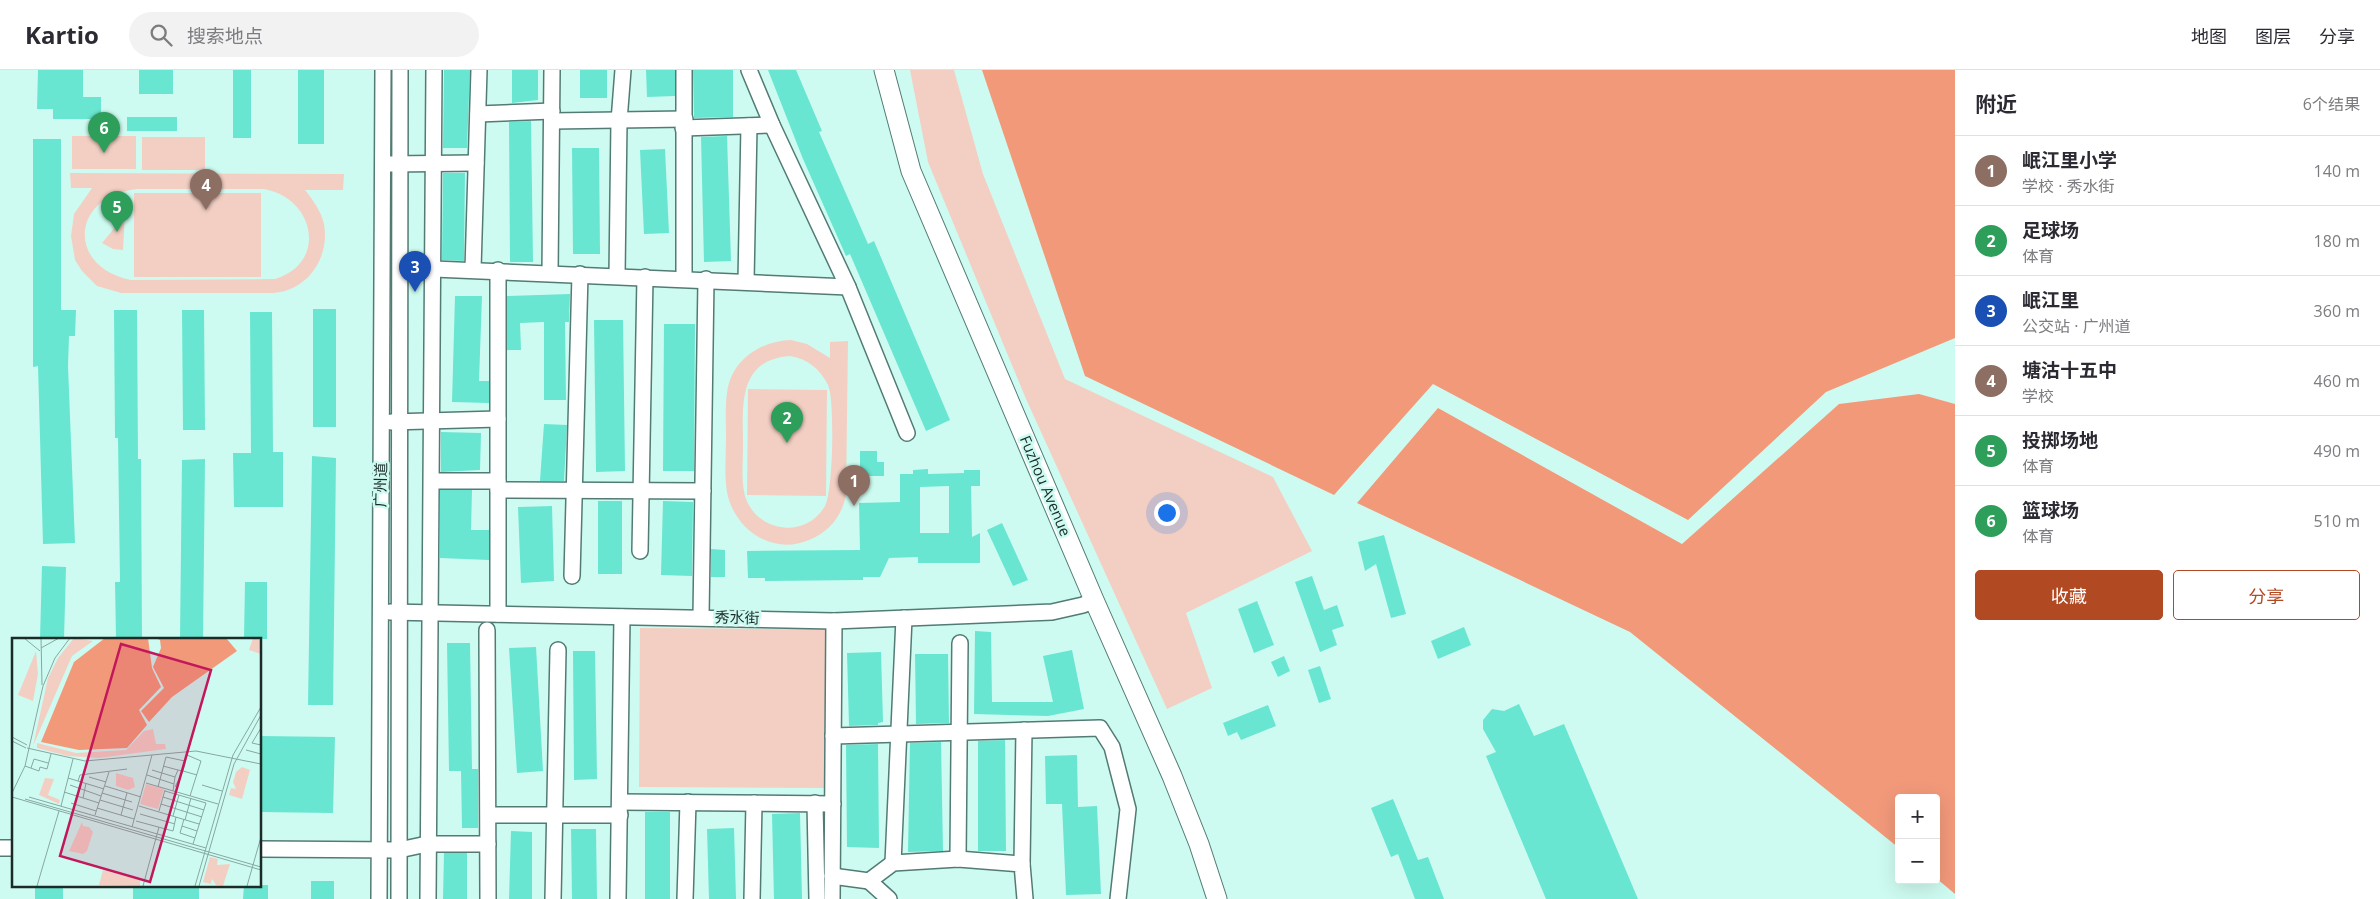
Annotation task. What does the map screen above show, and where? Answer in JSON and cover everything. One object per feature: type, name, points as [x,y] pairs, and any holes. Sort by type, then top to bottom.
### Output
[{"type":"main road","name":"Fuzhou Avenue","points":[[874,70],[905,182],[1088,602],[1172,776],[1200,844],[1217,899]]},
{"type":"main road","name":"Fuzhou Avenue","points":[[884,70],[911,170],[1186,838],[1206,899]]},
{"type":"street","name":"广州道","points":[[379,899],[383,70]]},
{"type":"street","name":"广州道","points":[[399,899],[400,70]]},
{"type":"street","points":[[428,899],[434,70]]},
{"type":"street","points":[[473,269],[479,70]]},
{"type":"street","points":[[550,273],[552,70]]},
{"type":"street","points":[[617,276],[620,121],[623,70]]},
{"type":"street","points":[[684,70],[684,278]]},
{"type":"street","points":[[749,70],[772,125],[848,287],[907,433]]},
{"type":"street","points":[[478,114],[749,126],[772,125]]},
{"type":"street","points":[[746,281],[749,126]]},
{"type":"street","points":[[382,164],[476,163]]},
{"type":"street","points":[[434,269],[684,278],[848,287]]},
{"type":"street","points":[[498,270],[498,614]]},
{"type":"street","points":[[572,576],[580,274]]},
{"type":"street","points":[[640,551],[646,277]]},
{"type":"street","points":[[701,617],[706,279]]},
{"type":"street","points":[[382,422],[498,419]]},
{"type":"street","points":[[432,481],[575,490],[702,491]]},
{"type":"street","name":"秀水街","points":[[379,612],[834,620],[1052,612],[1088,602]]},
{"type":"street","points":[[618,899],[622,617]]},
{"type":"street","points":[[893,863],[904,618]]},
{"type":"street","points":[[832,899],[834,620]]},
{"type":"street","points":[[486,630],[489,815],[488,899]]},
{"type":"street","points":[[958,859],[960,643]]},
{"type":"street","points":[[553,899],[558,650]]},
{"type":"street","points":[[833,736],[1100,728],[1112,747],[1128,809],[1118,899]]},
{"type":"street","points":[[1024,730],[1022,864],[1026,899]]},
{"type":"street","points":[[686,899],[688,802]]},
{"type":"street","points":[[489,815],[555,815],[688,802],[833,804]]},
{"type":"street","points":[[752,899],[754,803]]},
{"type":"street","points":[[815,803],[817,899]]},
{"type":"street","points":[[261,849],[399,850],[427,844],[488,844]]},
{"type":"street","points":[[869,881],[893,863],[958,859],[1022,864]]},
{"type":"street","points":[[832,876],[869,881],[889,899]]},
{"type":"shaded area","points":[[910,70],[954,70],[983,174],[1065,379],[1273,477],[1312,551],[1186,613],[1212,688],[1167,709],[1026,399],[928,162]]},
{"type":"shaded area","points":[[982,70],[1955,70],[1955,338],[1826,392],[1688,520],[1433,384],[1334,495],[1085,376]]},
{"type":"shaded area","points":[[72,136],[136,136],[136,169],[72,169]]},
{"type":"shaded area","points":[[142,137],[205,137],[205,170],[142,170]]},
{"type":"shaded area","points":[[70,173],[344,174],[343,190],[305,190],[323,219],[325,236],[320,260],[314,270],[297,286],[273,293],[121,293],[97,286],[82,271],[75,260],[71,236],[74,214],[92,188],[71,188]],"holes":[[[137,189],[264,189],[281,195],[295,205],[304,217],[308,231],[308,246],[303,259],[292,271],[275,279],[131,280],[110,273],[95,261],[87,247],[85,232],[89,217],[99,204],[115,194]]]},
{"type":"shaded area","points":[[134,193],[261,193],[261,277],[134,277]]},
{"type":"shaded area","points":[[125,214],[123,250],[113,249],[102,243],[121,220],[121,215]]},
{"type":"shaded area","points":[[791,340],[807,344],[830,358],[830,342],[848,341],[846,495],[844,503],[834,522],[823,533],[795,544],[769,542],[746,528],[731,505],[727,492],[725,472],[727,393],[734,371],[749,354],[768,344]],"holes":[[[790,356],[813,366],[828,385],[832,408],[830,483],[825,506],[816,517],[806,524],[782,527],[770,524],[759,518],[745,496],[742,471],[744,401],[752,376],[760,366],[773,359]]]},
{"type":"shaded area","points":[[748,389],[827,390],[826,496],[747,495]]},
{"type":"shaded area","points":[[1919,394],[1955,404],[1955,894],[1940,881],[1940,794],[1895,794],[1895,845],[1630,632],[1357,503],[1438,408],[1682,544],[1839,404]]},
{"type":"shaded area","points":[[640,628],[825,629],[825,788],[639,787]]},
{"type":"building","points":[[38,70],[83,70],[83,97],[101,97],[101,119],[53,119],[53,109],[37,109]]},
{"type":"building","points":[[139,70],[173,70],[173,94],[139,94]]},
{"type":"building","points":[[233,70],[251,70],[251,138],[233,138]]},
{"type":"building","points":[[298,70],[324,70],[324,144],[298,144]]},
{"type":"building","points":[[444,70],[470,70],[467,148],[443,148]]},
{"type":"building","points":[[512,70],[538,70],[538,100],[512,103]]},
{"type":"building","points":[[580,70],[607,70],[607,98],[580,98]]},
{"type":"building","points":[[646,70],[675,70],[675,96],[647,97]]},
{"type":"building","points":[[693,70],[733,70],[733,117],[694,118]]},
{"type":"building","points":[[768,70],[796,70],[822,131],[819,132],[868,244],[874,241],[950,420],[926,431],[850,254],[846,256],[803,159]]},
{"type":"building","points":[[127,117],[177,117],[177,131],[127,131]]},
{"type":"building","points":[[531,121],[533,262],[510,262],[509,122]]},
{"type":"building","points":[[727,136],[731,261],[704,262],[701,137]]},
{"type":"building","points":[[33,139],[61,139],[61,310],[76,310],[75,336],[69,336],[68,366],[75,543],[43,544],[38,366],[33,367]]},
{"type":"building","points":[[572,148],[599,148],[600,254],[573,254]]},
{"type":"building","points":[[665,149],[669,233],[644,234],[640,150]]},
{"type":"building","points":[[443,173],[465,173],[464,261],[442,260]]},
{"type":"building","points":[[570,294],[569,322],[565,322],[566,400],[544,400],[544,322],[520,323],[521,350],[507,350],[507,296]]},
{"type":"building","points":[[455,296],[482,296],[479,381],[489,381],[489,403],[452,402]]},
{"type":"building","points":[[313,309],[336,309],[336,427],[313,427]]},
{"type":"building","points":[[114,310],[137,310],[138,459],[141,459],[142,638],[116,638],[115,582],[120,582],[118,438],[115,438]]},
{"type":"building","points":[[182,310],[204,310],[205,430],[183,430]]},
{"type":"building","points":[[250,312],[272,312],[273,452],[283,452],[283,507],[234,507],[233,453],[251,453]]},
{"type":"building","points":[[594,320],[623,320],[625,471],[596,472]]},
{"type":"building","points":[[664,324],[695,324],[694,471],[663,471]]},
{"type":"building","points":[[544,424],[567,425],[564,481],[540,481]]},
{"type":"building","points":[[441,432],[481,433],[480,470],[441,472]]},
{"type":"building","points":[[860,451],[877,451],[877,462],[884,462],[884,476],[860,476]]},
{"type":"building","points":[[312,456],[336,458],[333,705],[308,705]]},
{"type":"building","points":[[205,459],[203,638],[180,638],[182,460]]},
{"type":"building","points":[[928,469],[928,474],[964,473],[964,470],[980,470],[980,486],[971,486],[972,537],[980,533],[980,563],[918,563],[918,557],[889,558],[880,577],[863,577],[863,580],[765,581],[765,578],[748,578],[747,551],[860,550],[859,503],[900,502],[900,474],[913,474],[913,470]],"holes":[[[949,486],[949,533],[920,533],[920,487]]]},
{"type":"building","points":[[440,490],[472,490],[471,530],[489,530],[489,560],[440,558]]},
{"type":"building","points":[[598,501],[622,501],[622,574],[598,574]]},
{"type":"building","points":[[663,501],[693,502],[692,576],[661,575]]},
{"type":"building","points":[[552,506],[554,581],[521,583],[518,507]]},
{"type":"building","points":[[1002,523],[1028,580],[1013,586],[987,530]]},
{"type":"building","points":[[1384,535],[1406,614],[1391,618],[1376,564],[1365,571],[1358,542]]},
{"type":"building","points":[[711,549],[725,550],[725,577],[711,577]]},
{"type":"building","points":[[42,566],[66,567],[64,638],[40,638]]},
{"type":"building","points":[[1312,576],[1324,610],[1337,605],[1344,626],[1332,630],[1337,645],[1320,652],[1295,582]]},
{"type":"building","points":[[245,582],[267,582],[267,639],[244,638]]},
{"type":"building","points":[[1257,601],[1274,645],[1254,653],[1238,609]]},
{"type":"building","points":[[1464,627],[1471,645],[1438,659],[1431,641]]},
{"type":"building","points":[[975,631],[991,632],[992,702],[1053,702],[1043,656],[1072,650],[1084,709],[1048,716],[974,714]]},
{"type":"building","points":[[447,643],[470,643],[472,769],[478,769],[478,828],[462,828],[461,771],[449,771]]},
{"type":"building","points":[[536,647],[543,771],[517,773],[509,648]]},
{"type":"building","points":[[573,651],[595,651],[597,779],[574,780]]},
{"type":"building","points":[[881,652],[883,722],[878,723],[878,725],[849,726],[847,653]]},
{"type":"building","points":[[915,654],[948,654],[949,723],[916,724]]},
{"type":"building","points":[[1284,656],[1290,671],[1278,677],[1271,662]]},
{"type":"building","points":[[1320,666],[1331,699],[1319,703],[1308,670]]},
{"type":"building","points":[[1519,704],[1534,736],[1564,724],[1638,899],[1546,899],[1486,756],[1496,752],[1483,729],[1483,720],[1492,709],[1504,711]]},
{"type":"building","points":[[1268,705],[1276,726],[1241,740],[1237,732],[1228,736],[1223,723]]},
{"type":"building","points":[[261,736],[335,737],[333,813],[261,812]]},
{"type":"building","points":[[1005,740],[1006,851],[978,851],[978,741]]},
{"type":"building","points":[[941,742],[943,851],[908,852],[910,743]]},
{"type":"building","points":[[878,744],[879,848],[847,847],[846,745]]},
{"type":"building","points":[[1077,755],[1078,807],[1097,806],[1101,894],[1066,895],[1062,804],[1046,804],[1045,756]]},
{"type":"building","points":[[1393,799],[1418,860],[1428,857],[1444,899],[1415,899],[1398,854],[1391,857],[1371,808]]},
{"type":"building","points":[[645,812],[670,812],[670,899],[645,899]]},
{"type":"building","points":[[800,813],[802,899],[774,899],[772,814]]},
{"type":"building","points":[[734,828],[736,899],[709,899],[707,829]]},
{"type":"building","points":[[571,829],[596,829],[597,899],[572,899]]},
{"type":"building","points":[[511,831],[532,832],[532,899],[509,899]]},
{"type":"building","points":[[444,853],[467,853],[467,899],[443,899]]},
{"type":"building","points":[[311,881],[334,881],[334,899],[311,899]]},
{"type":"building","points":[[268,885],[268,899],[243,899],[244,886]]},
{"type":"building","points":[[35,886],[63,886],[63,899],[35,899]]},
{"type":"building","points":[[133,886],[199,886],[199,899],[133,899]]},
{"type":"place","name":"篮球场","points":[[104,153]]},
{"type":"place","name":"塘沽十五中","points":[[206,210]]},
{"type":"place","name":"投掷场地","points":[[117,232]]},
{"type":"place","name":"岷江里","points":[[415,292]]},
{"type":"place","name":"足球场","points":[[787,443]]},
{"type":"place","name":"岷江里小学","points":[[854,506]]}]
